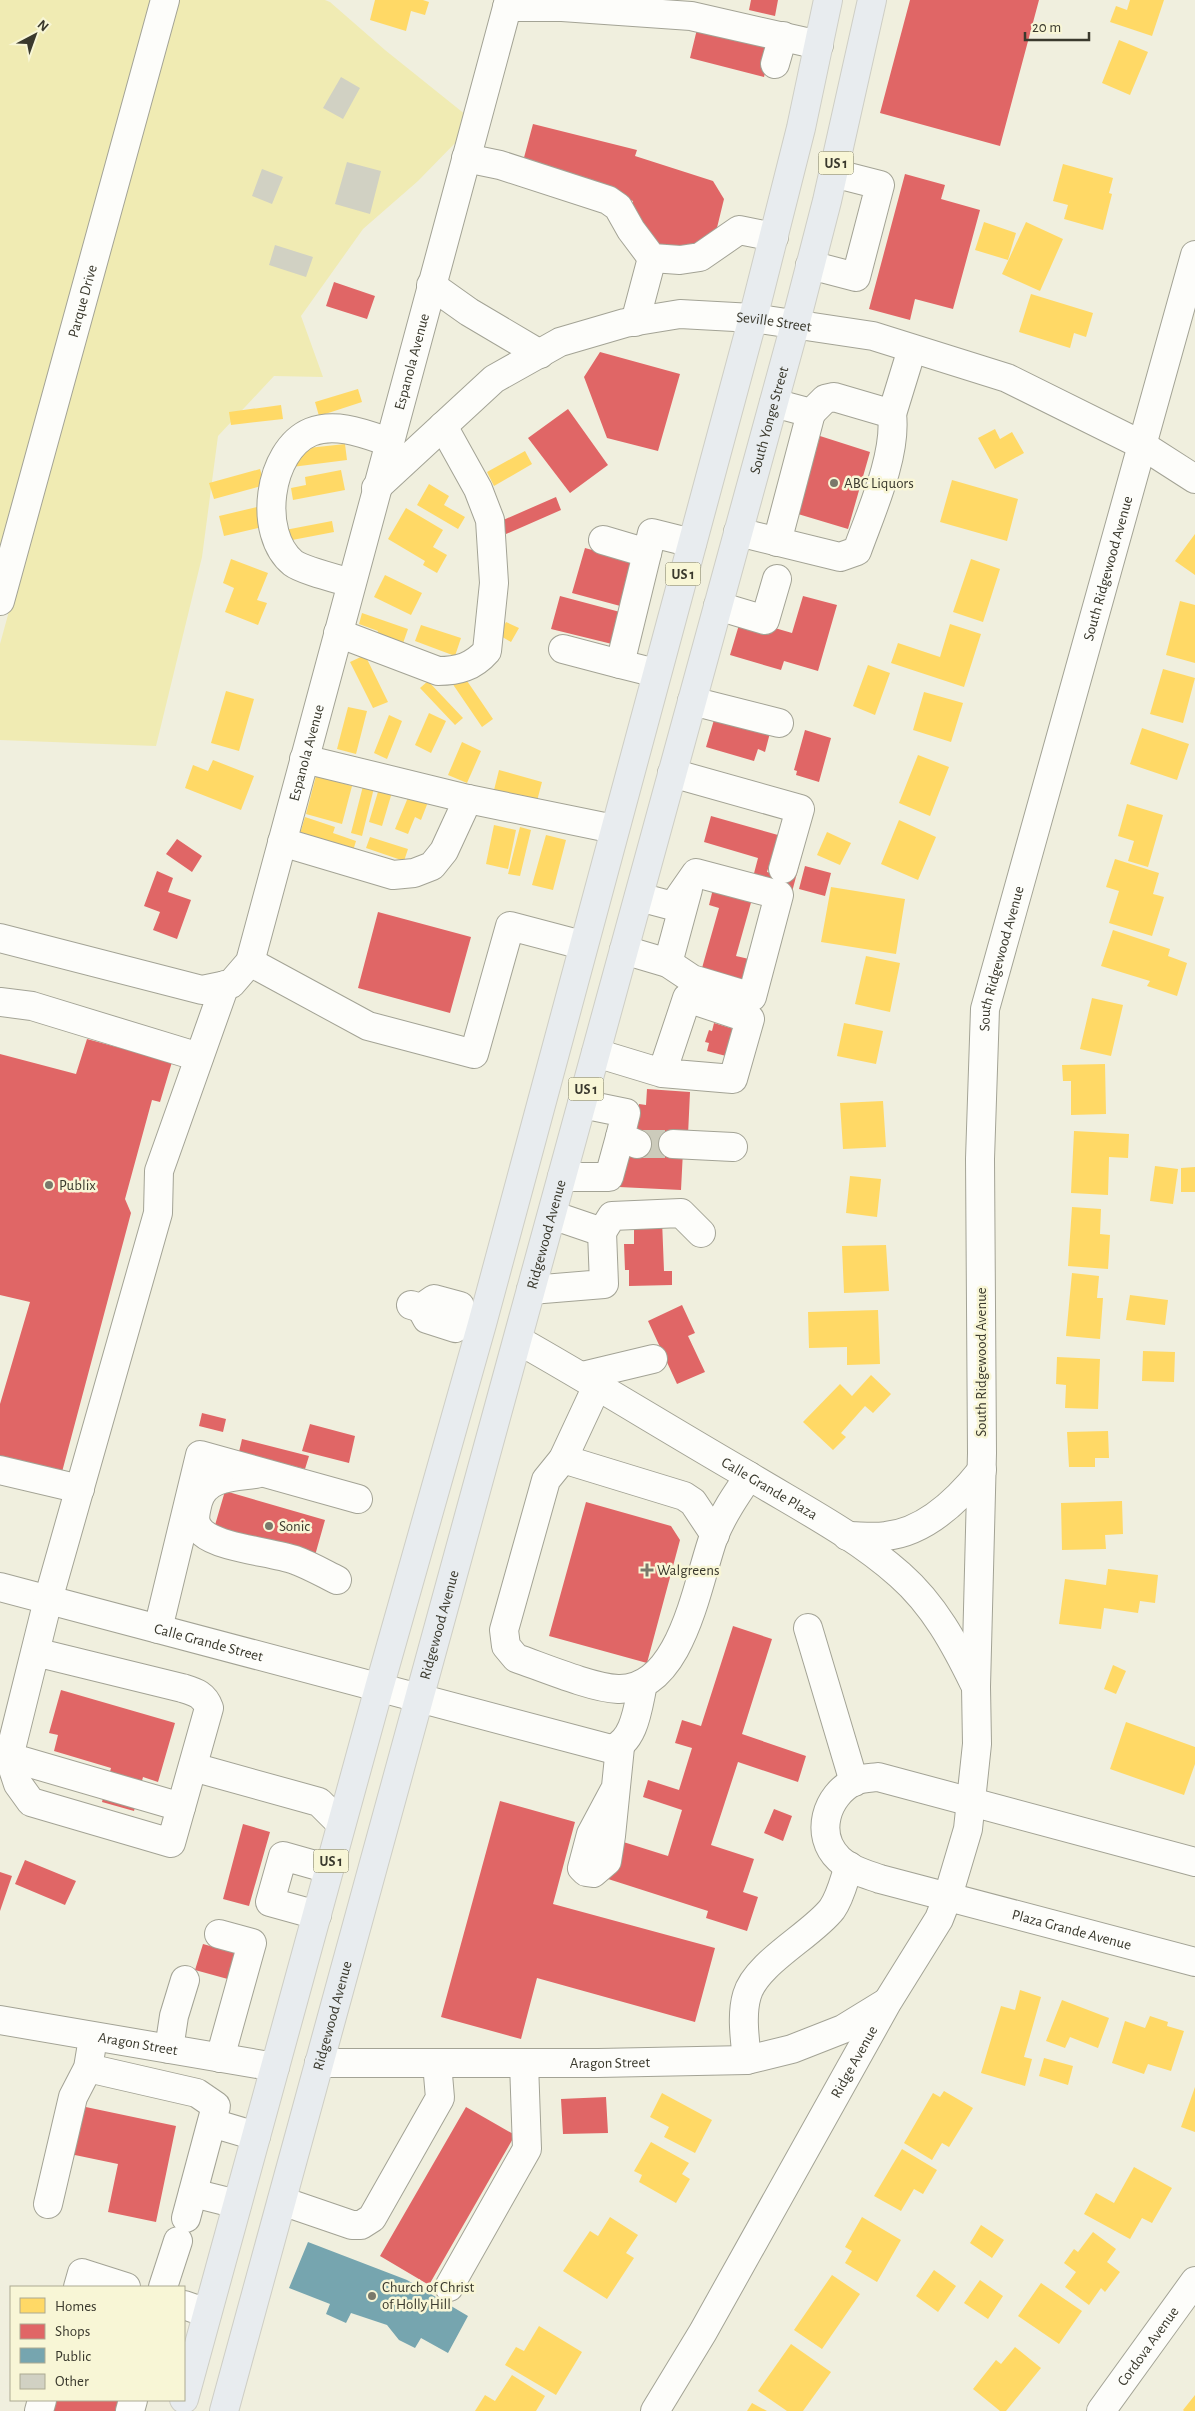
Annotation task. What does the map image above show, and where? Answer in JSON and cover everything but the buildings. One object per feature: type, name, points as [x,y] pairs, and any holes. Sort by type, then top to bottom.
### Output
[{"type":"main road","name":"US 1","points":[[185,2392],[196,2309],[237,2204],[379,1688],[473,1322],[614,830],[753,318],[774,236],[828,0]]},
{"type":"main road","name":"South Yonge Street","points":[[655,838],[795,325],[833,173],[872,0]]},
{"type":"main road","name":"Ridgewood Avenue","points":[[224,2411],[655,838]]},
{"type":"main road","points":[[582,945],[593,959],[602,977],[608,1007]]},
{"type":"street","name":"Parque Drive","points":[[1,596],[165,0]]},
{"type":"street","points":[[508,3],[685,15],[819,45]]},
{"type":"street","name":"Espanola Avenue","points":[[224,986],[230,984],[250,962],[508,3]]},
{"type":"street","points":[[775,64],[783,36]]},
{"type":"street","points":[[466,158],[500,165],[608,200],[618,207],[631,230],[652,258],[680,260],[700,257],[739,230],[774,236]]},
{"type":"street","points":[[810,265],[856,277],[880,185],[833,173]]},
{"type":"street","name":"South Ridgewood Avenue","points":[[976,1687],[982,1470],[980,1159],[985,1009],[1058,753],[1195,255]]},
{"type":"street","points":[[635,322],[652,258]]},
{"type":"street","points":[[431,285],[469,312],[540,354]]},
{"type":"street","name":"Seville Street","points":[[376,488],[494,378],[560,342],[635,322],[680,314],[753,318],[873,336],[1007,378],[1142,445],[1195,479]]},
{"type":"street","points":[[738,532],[840,557],[857,551],[891,449],[894,431],[892,414],[912,348]]},
{"type":"street","points":[[777,542],[811,413],[825,400],[834,397],[892,414]]},
{"type":"street","points":[[774,403],[811,413]]},
{"type":"street","points":[[338,632],[438,671],[456,671],[469,666],[487,651],[494,583],[490,520],[478,489],[443,426]]},
{"type":"street","points":[[351,583],[294,564],[283,552],[274,537],[271,517],[276,475],[285,452],[298,438],[313,431],[330,428],[357,431],[389,442]]},
{"type":"street","points":[[620,664],[652,533],[692,543]]},
{"type":"street","points":[[603,540],[647,553]]},
{"type":"street","points":[[718,606],[765,620],[777,578]]},
{"type":"street","points":[[563,649],[656,673]]},
{"type":"street","points":[[692,701],[779,723]]},
{"type":"street","points":[[304,759],[468,799],[614,830]]},
{"type":"street","points":[[672,773],[800,810],[784,869]]},
{"type":"street","points":[[282,842],[393,875],[414,873],[432,866],[444,851],[468,799]]},
{"type":"street","points":[[624,950],[668,963],[692,979],[752,997],[779,895],[696,872],[672,906],[639,896]]},
{"type":"street","points":[[668,963],[690,881]]},
{"type":"street","points":[[250,962],[368,1026],[474,1054],[510,926],[582,945]]},
{"type":"street","points":[[0,938],[202,990],[224,986],[159,1171],[158,1213],[48,1600],[35,1652],[9,1757],[18,1784],[31,1802],[171,1843],[209,1708],[206,1699],[199,1694],[35,1652]]},
{"type":"street","points":[[0,1002],[32,1006],[199,1057]]},
{"type":"street","points":[[596,1053],[662,1073]]},
{"type":"street","points":[[562,1177],[609,1177],[628,1140],[626,1113],[582,1104]]},
{"type":"street","points":[[673,1144],[733,1147]]},
{"type":"street","points":[[531,1290],[604,1284],[602,1232],[612,1216],[681,1213],[701,1233]]},
{"type":"street","points":[[552,1215],[602,1232]]},
{"type":"street","points":[[416,1307],[427,1319],[455,1328],[473,1322]]},
{"type":"street","name":"Calle Grande Plaza","points":[[518,1340],[590,1380],[748,1476],[808,1509],[901,1575],[930,1607],[953,1641],[976,1687]]},
{"type":"street","points":[[653,1359],[590,1380],[563,1459],[546,1480],[504,1630],[506,1646],[516,1658],[617,1689],[638,1687],[655,1676],[666,1664],[681,1636],[715,1535],[729,1506],[748,1476]]},
{"type":"street","points":[[158,1629],[200,1455],[358,1499]]},
{"type":"street","points":[[563,1459],[684,1496],[693,1502],[715,1535]]},
{"type":"street","points":[[0,1470],[80,1489]]},
{"type":"street","points":[[847,1536],[887,1536],[914,1528],[944,1510],[966,1490],[982,1470]]},
{"type":"street","points":[[265,1473],[222,1479],[213,1482],[205,1488],[200,1495],[194,1517],[197,1526],[204,1534],[216,1541],[295,1560],[336,1580]]},
{"type":"street","name":"Calle Grande Street","points":[[0,1588],[610,1749],[620,1747]]},
{"type":"street","points":[[808,1628],[854,1782]]},
{"type":"street","points":[[614,1791],[620,1747],[630,1732],[643,1684]]},
{"type":"street","name":"Ridge Avenue","points":[[655,2411],[704,2332],[888,2001],[939,1919],[948,1896],[968,1829],[978,1744],[976,1687]]},
{"type":"street","points":[[9,1757],[181,1807]]},
{"type":"street","points":[[193,1767],[319,1802],[341,1824]]},
{"type":"street","points":[[747,2060],[745,2008],[747,1995],[752,1984],[775,1960],[831,1910],[839,1896],[849,1866],[838,1858],[831,1848],[826,1837],[825,1823],[827,1809],[834,1799],[854,1782],[878,1777],[1195,1862]]},
{"type":"street","points":[[317,1915],[270,1902],[272,1892],[282,1856],[329,1869]]},
{"type":"street","name":"Plaza Grande Avenue","points":[[849,1866],[880,1879],[1195,1962]]},
{"type":"street","points":[[219,1934],[252,1943],[220,2058]]},
{"type":"street","points":[[169,2049],[174,2016],[185,1980]]},
{"type":"street","name":"Aragon Street","points":[[319,2063],[747,2060],[792,2049],[843,2029],[888,2001]]},
{"type":"street","name":"Aragon Street","points":[[0,2020],[275,2067]]},
{"type":"street","points":[[48,2204],[73,2097],[88,2068],[94,2036]]},
{"type":"street","points":[[282,2201],[352,2225],[361,2225],[372,2218],[440,2098],[437,2063]]},
{"type":"street","points":[[449,2287],[527,2149],[524,2063]]},
{"type":"street","points":[[88,2068],[198,2093],[216,2106],[163,2286]]},
{"type":"street","points":[[212,2122],[256,2136]]},
{"type":"street","points":[[185,2217],[237,2204]]},
{"type":"street","points":[[78,2286],[82,2273],[123,2286]]},
{"type":"street","name":"Cordova Avenue","points":[[1101,2411],[1195,2281]]},
{"type":"shaded area","points":[[0,0],[154,0],[0,560]]},
{"type":"shaded area","points":[[177,0],[325,0],[330,2],[385,50],[466,115],[460,138],[418,181],[363,229],[301,316],[323,377],[274,376],[218,436],[202,557],[156,746],[0,740],[0,644]]},
{"type":"tunnel","points":[[637,1144],[673,1144]]},
{"type":"place","name":"ABC Liquors","points":[[834,483]]},
{"type":"place","name":"Publix","points":[[49,1185]]},
{"type":"place","name":"Sonic","points":[[269,1526]]},
{"type":"place","name":"Walgreens","points":[[647,1570]]},
{"type":"place","name":"Church of Christ of Holly Hill","points":[[372,2296]]}]
